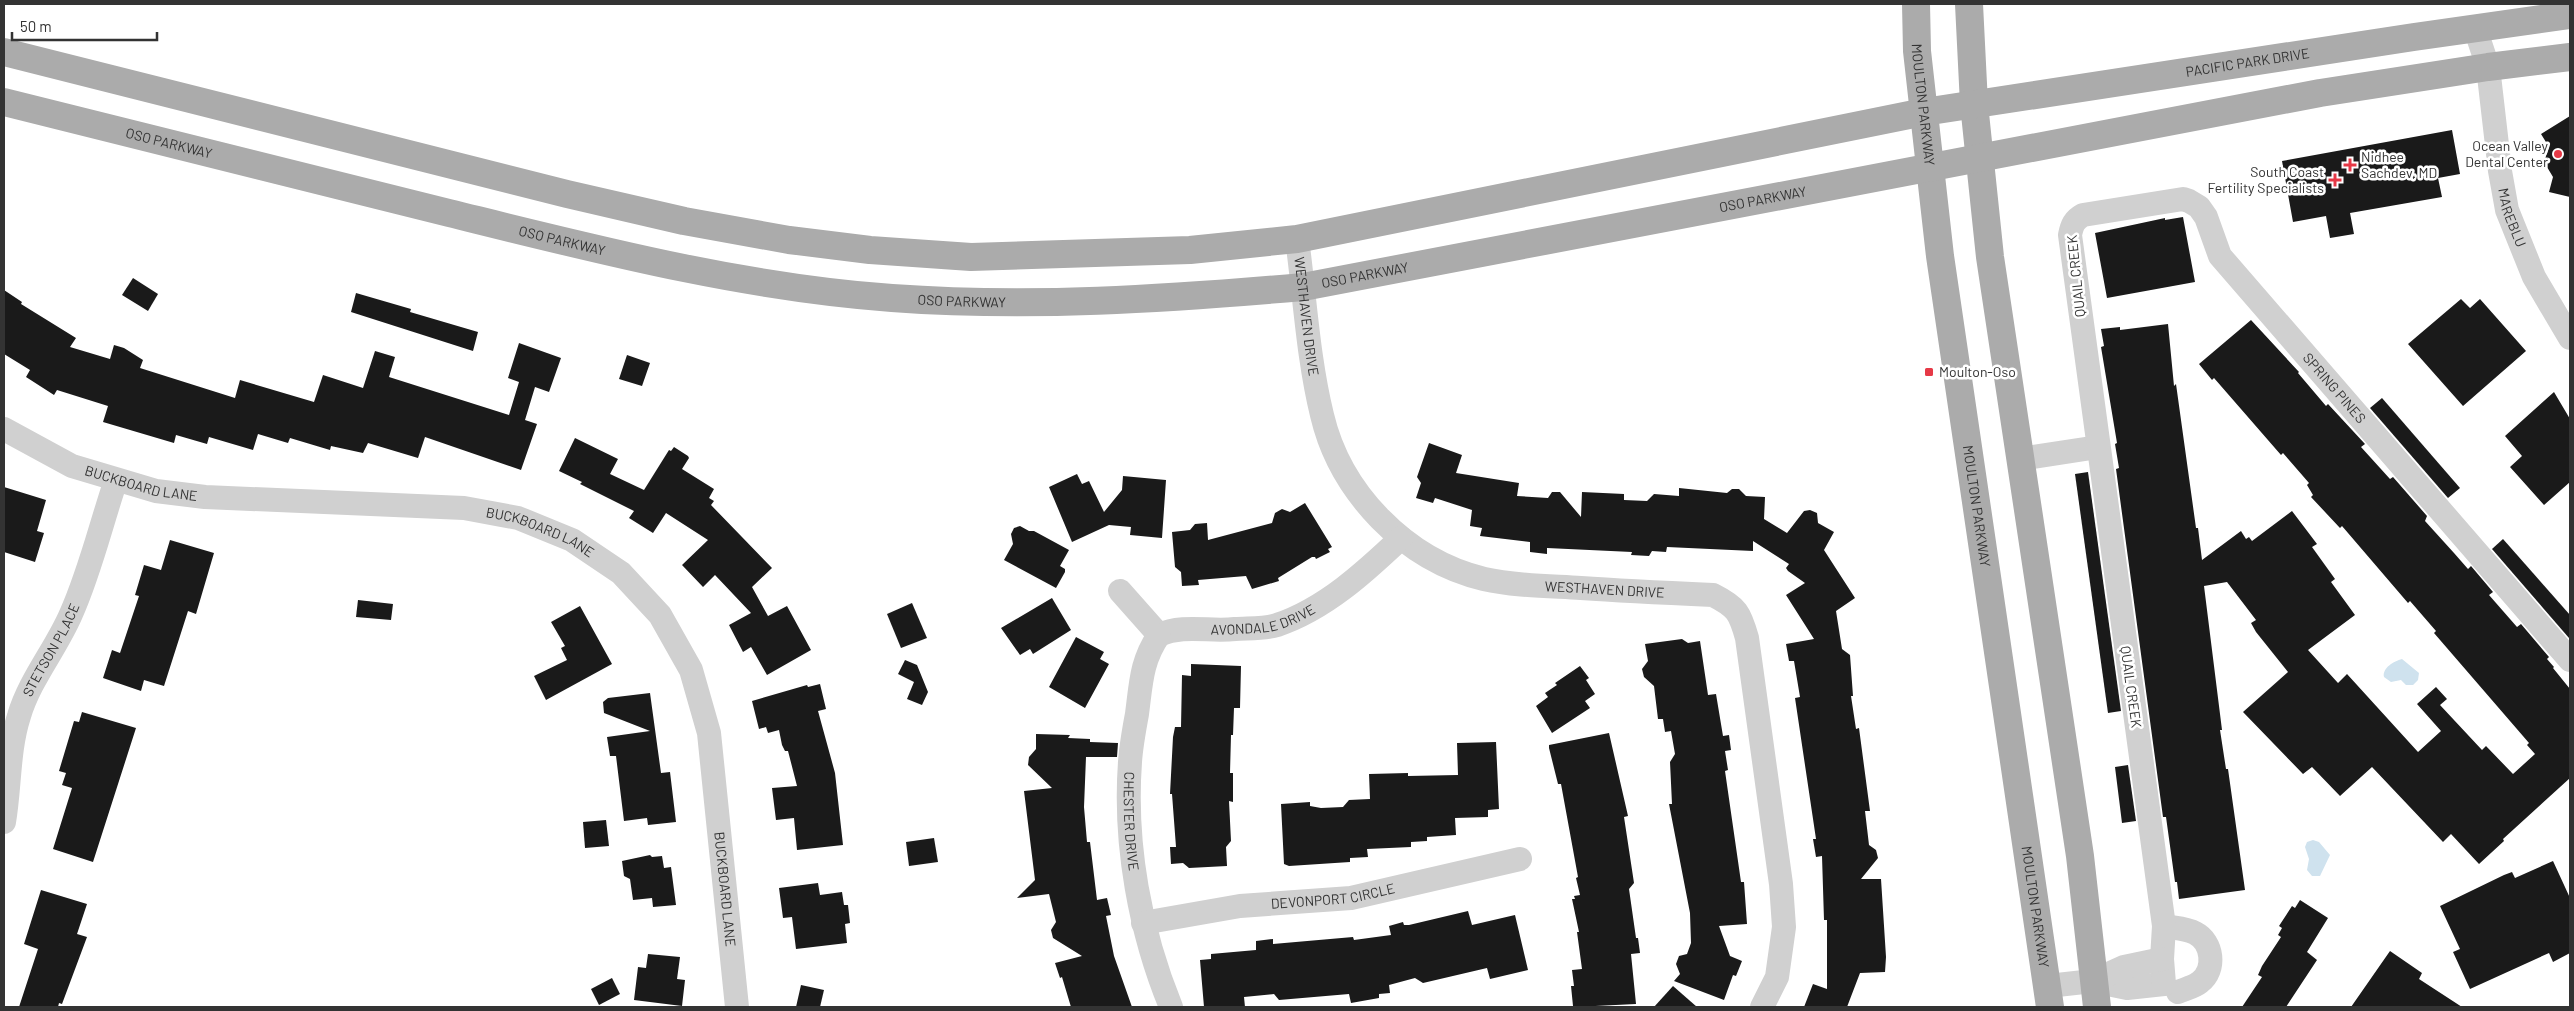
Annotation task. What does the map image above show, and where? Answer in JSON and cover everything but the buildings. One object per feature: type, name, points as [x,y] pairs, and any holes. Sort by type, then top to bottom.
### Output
[{"type":"main road","name":"MOULTON PARKWAY","points":[[1916,4],[1917,50],[1929,167],[1958,384],[2049,997]]},
{"type":"main road","points":[[1970,4],[1974,104],[1990,257],[2080,856],[2093,981],[2098,1007]]},
{"type":"main road","name":"PACIFIC PARK DRIVE","points":[[1924,112],[2570,15]]},
{"type":"main road","points":[[4,52],[567,194],[684,220],[788,240],[870,250],[971,258],[1190,250],[1297,239],[1924,112]]},
{"type":"main road","points":[[1929,167],[2320,93],[2488,67],[2570,57]]},
{"type":"main road","name":"OSO PARKWAY","points":[[4,102],[601,251],[716,274],[804,288],[890,298],[1000,303],[1162,299],[1303,287],[1929,167]]},
{"type":"street","name":"MAREBLU","points":[[2475,28],[2488,67],[2500,171],[2507,210],[2534,277],[2570,338]]},
{"type":"street","name":"SPRING PINES","points":[[2072,224],[2083,215],[2183,199],[2199,207],[2206,217],[2220,256],[2570,660]]},
{"type":"street","name":"QUAIL CREEK","points":[[2072,224],[2070,235],[2164,926],[2162,959],[2174,994]]},
{"type":"street","name":"WESTHAVEN DRIVE","points":[[1297,239],[1306,320],[1321,415],[1330,442],[1344,474],[1364,502],[1401,538],[1440,564],[1484,579],[1538,586],[1713,595],[1731,604],[1741,616],[1750,658],[1781,884],[1784,927],[1777,977],[1762,1007]]},
{"type":"street","name":"BUCKBOARD LANE","points":[[4,429],[72,466],[156,490],[205,497],[464,508],[518,518],[572,540],[621,573],[660,615],[691,670],[709,733],[737,1007]]},
{"type":"street","points":[[2020,459],[2098,447]]},
{"type":"street","name":"STETSON PLACE","points":[[4,822],[10,760],[18,717],[34,680],[72,614],[116,480]]},
{"type":"street","name":"AVONDALE DRIVE","points":[[1160,635],[1172,629],[1225,630],[1276,625],[1325,602],[1366,570],[1401,538]]},
{"type":"street","points":[[1120,591],[1160,635]]},
{"type":"street","name":"CHESTER DRIVE","points":[[1160,635],[1148,651],[1142,673],[1130,763],[1131,840],[1143,923],[1171,1007]]},
{"type":"street","name":"DEVONPORT CIRCLE","points":[[1143,923],[1240,906],[1351,898],[1520,859]]},
{"type":"street","points":[[2093,981],[2127,988],[2174,994],[2200,983],[2209,972],[2211,958],[2206,943],[2195,933],[2164,926]]},
{"type":"street","points":[[2049,997],[2124,967],[2162,959]]},
{"type":"water","points":[[2402,659],[2419,673],[2418,680],[2413,685],[2406,685],[2401,680],[2391,682],[2384,677],[2385,671],[2392,663]]},
{"type":"water","points":[[2313,840],[2319,842],[2330,855],[2320,876],[2312,876],[2307,870],[2309,859],[2305,847],[2307,842]]},
{"type":"place","name":"Ocean Valley Dental Center","points":[[2558,154]]},
{"type":"place","name":"Nidhee Sachdev, MD","points":[[2350,165]]},
{"type":"place","name":"South Coast Fertility Specialists","points":[[2335,180]]},
{"type":"place","name":"Moulton-Oso","points":[[1929,372]]}]
